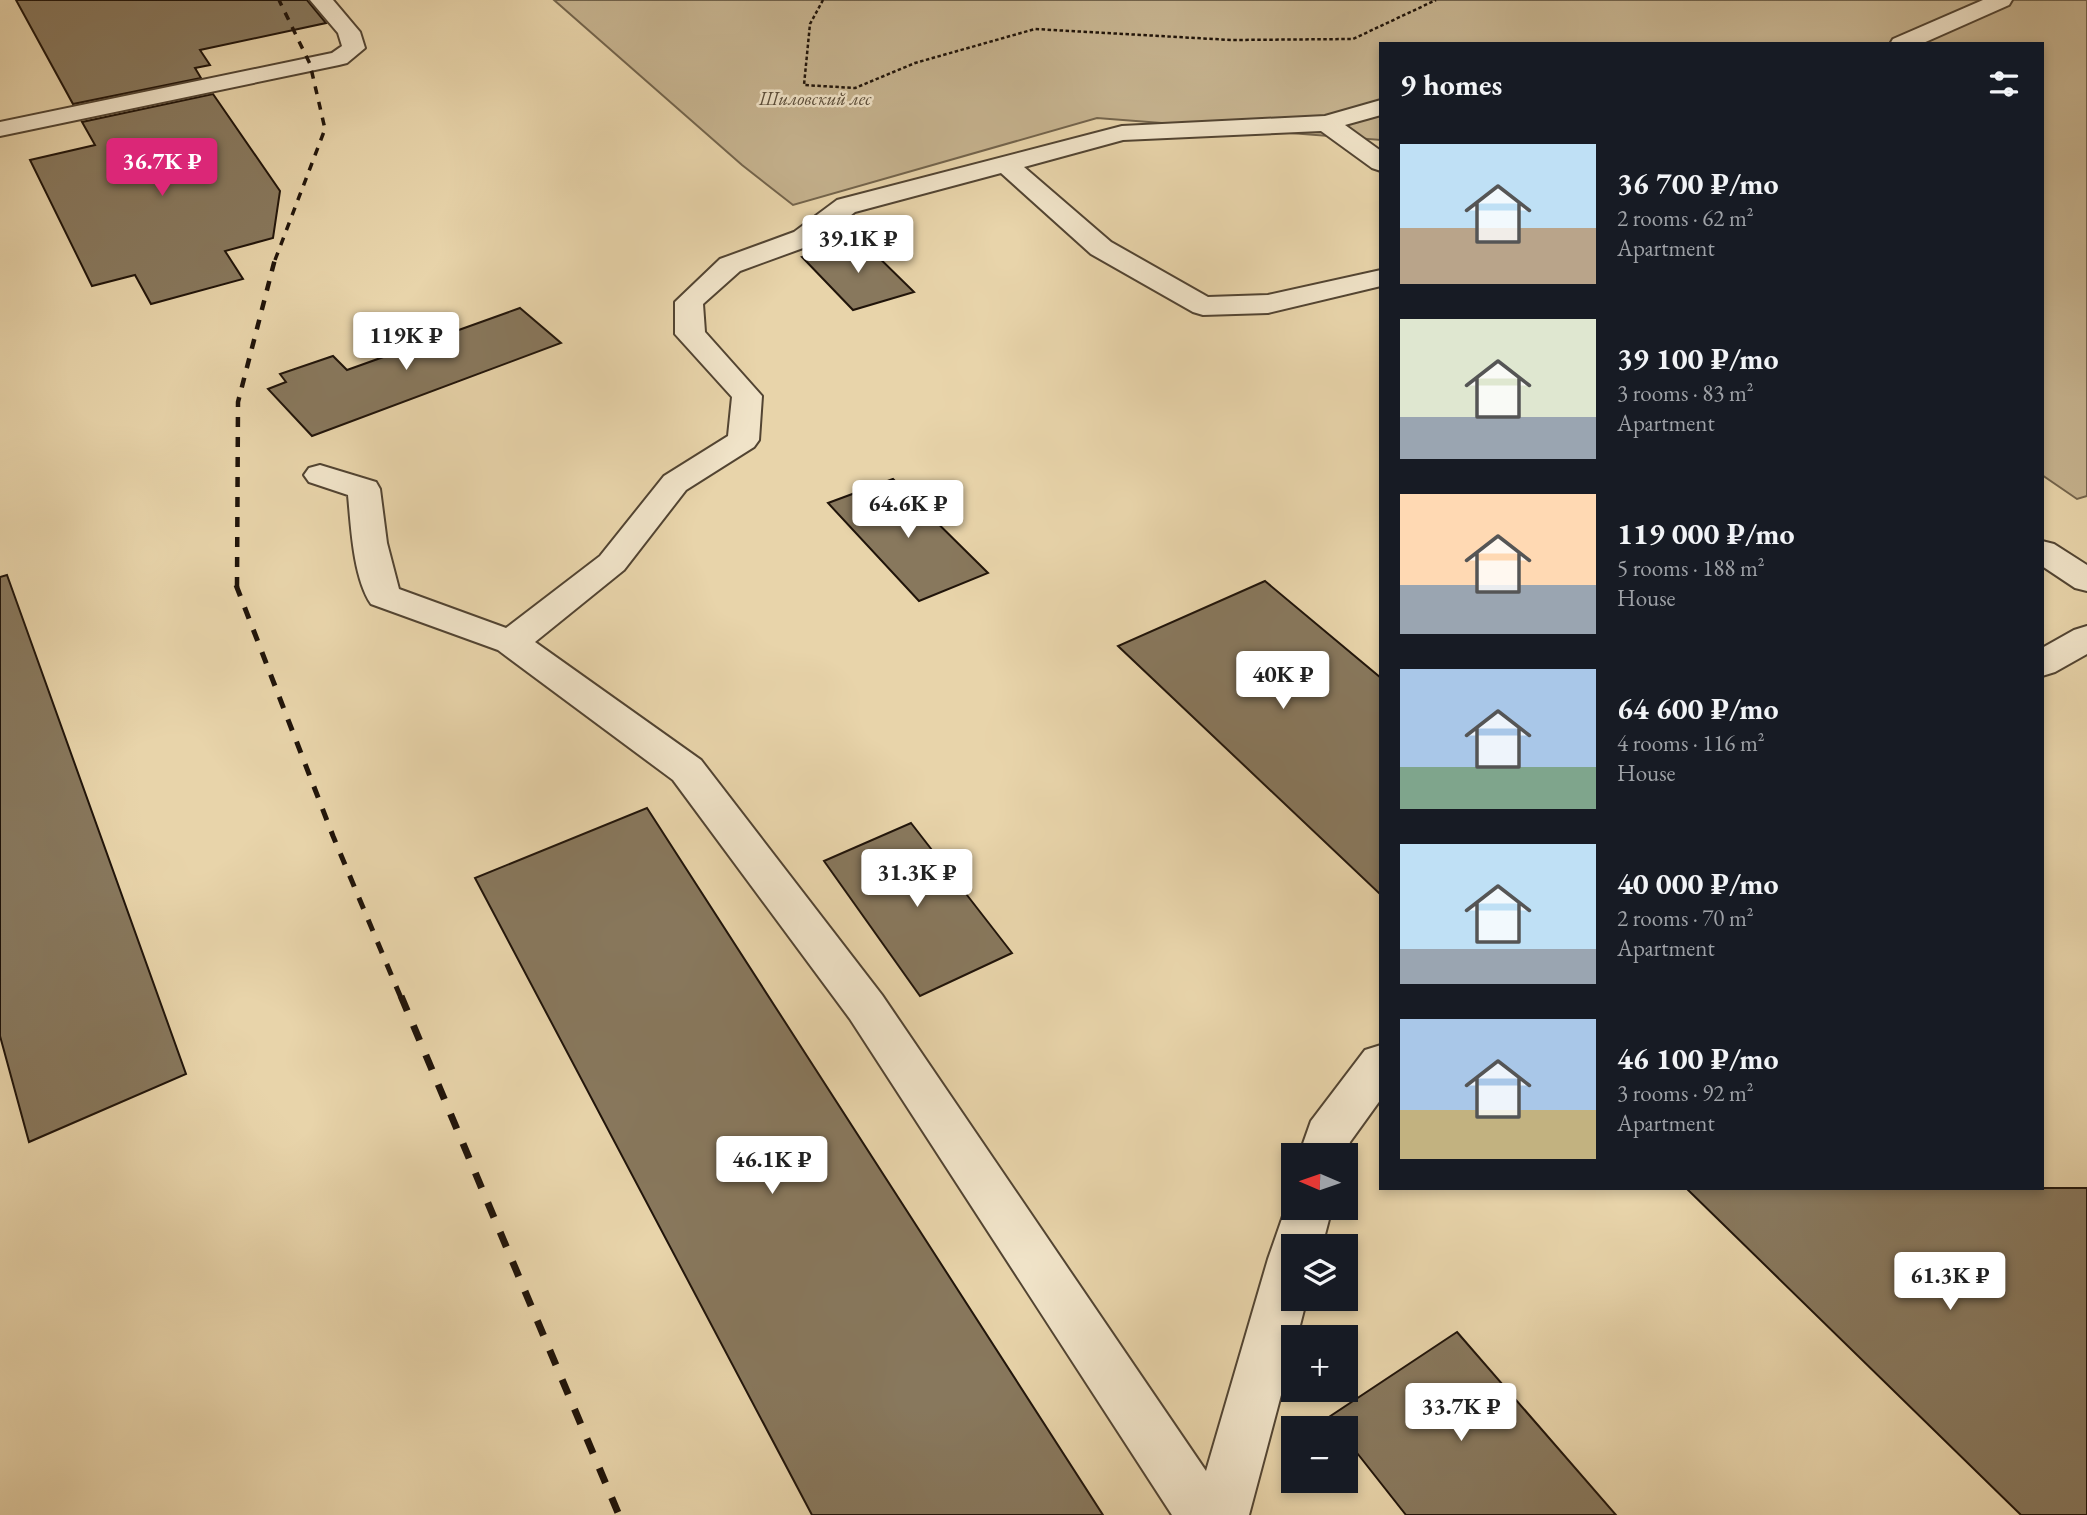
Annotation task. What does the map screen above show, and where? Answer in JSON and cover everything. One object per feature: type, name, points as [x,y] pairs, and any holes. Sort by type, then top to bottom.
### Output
[{"type":"lane","points":[[0,129],[339,58],[354,48],[349,32],[321,0]]},
{"type":"lane","points":[[1906,42],[2001,0]]},
{"type":"lane","points":[[512,642],[612,563],[675,483],[743,440],[747,396],[690,334],[689,302],[730,265],[804,238],[846,206],[1122,133],[1326,123],[1379,108]]},
{"type":"lane","points":[[1326,123],[1379,162]]},
{"type":"lane","points":[[1006,164],[1101,248],[1203,306],[1268,304],[1379,278]]},
{"type":"lane","points":[[320,475],[364,489],[370,543],[383,596],[512,642],[687,770],[866,1007],[1204,1515]]},
{"type":"lane","points":[[2044,552],[2087,580]]},
{"type":"lane","points":[[2044,663],[2087,638]]},
{"type":"lane","points":[[1326,1143],[1328,1135],[1379,1066]]},
{"type":"lane","points":[[1221,1515],[1281,1302]]},
{"type":"path","points":[[823,0],[810,24],[804,85],[855,88],[915,63],[1035,29],[1231,40],[1353,39],[1436,0]]},
{"type":"green space","name":"Шиловский лес","points":[[554,0],[2087,0],[2087,496],[2077,499],[2044,476],[2044,42],[1379,42],[1379,140],[1097,118],[793,205],[742,165]]},
{"type":"building","points":[[16,0],[307,0],[326,23],[200,50],[210,65],[195,68],[201,78],[73,104]]},
{"type":"building","points":[[213,94],[280,191],[273,238],[225,251],[243,279],[151,304],[135,275],[92,286],[30,160],[95,145],[82,122]]},
{"type":"building","points":[[862,241],[914,292],[853,310],[802,257]]},
{"type":"building","points":[[520,308],[561,343],[312,436],[268,389],[286,382],[280,374],[333,356],[347,370]]},
{"type":"building","points":[[893,479],[988,573],[919,601],[828,503]]},
{"type":"building","points":[[7,575],[186,1074],[29,1142],[0,1036],[0,577]]},
{"type":"building","points":[[1265,581],[1379,676],[1379,893],[1118,646]]},
{"type":"building","points":[[647,808],[1103,1515],[812,1515],[475,878]]},
{"type":"building","points":[[911,823],[1012,953],[920,996],[824,861]]},
{"type":"building","points":[[2087,1188],[2087,1515],[2021,1515],[1688,1190]]},
{"type":"building","points":[[1457,1332],[1616,1515],[1406,1515],[1358,1454],[1358,1416],[1331,1416],[1352,1402],[1358,1402],[1358,1398]]},
{"type":"railway","points":[[275,260],[325,129],[310,64],[279,0]]},
{"type":"railway","points":[[237,587],[238,402],[275,259]]},
{"type":"railway","points":[[236,585],[333,836],[401,998]]},
{"type":"railway","points":[[401,996],[619,1515]]}]
